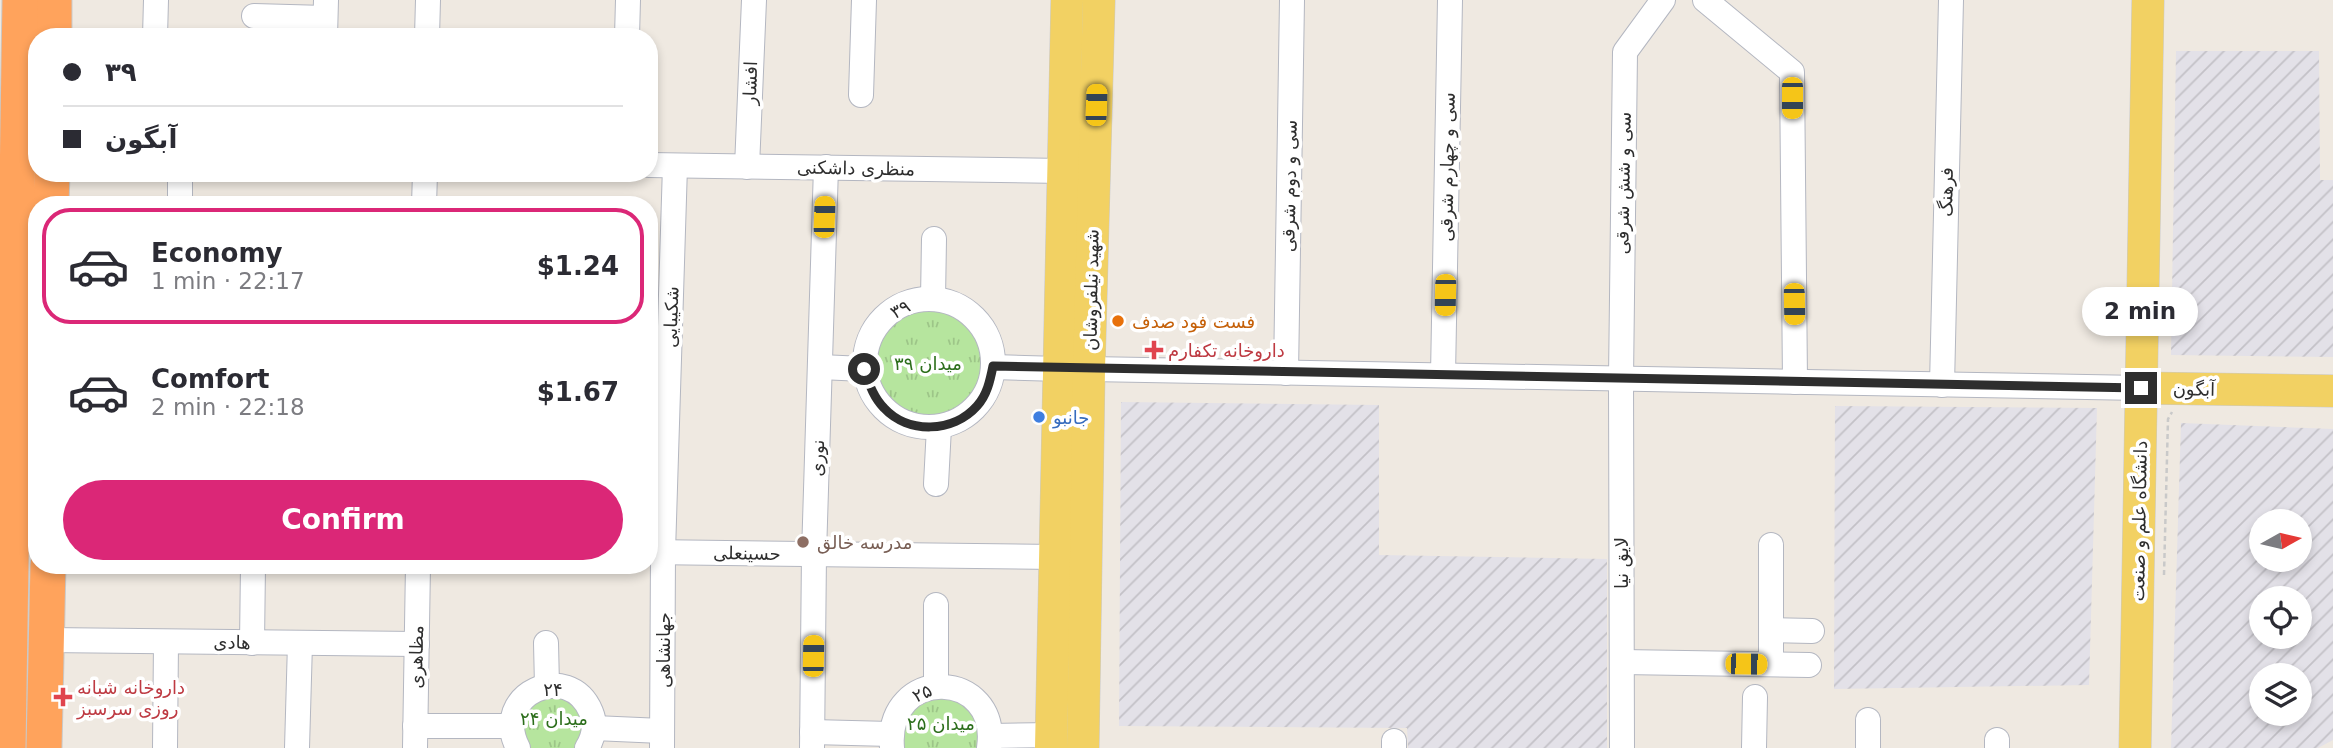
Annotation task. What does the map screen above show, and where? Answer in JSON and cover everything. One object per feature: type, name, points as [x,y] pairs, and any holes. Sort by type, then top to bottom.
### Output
[{"type":"highway","points":[[8,748],[6,536],[9,154],[20,0]]},
{"type":"highway","points":[[54,0],[54,28]]},
{"type":"highway","points":[[44,748],[48,574]]},
{"type":"main road","name":"شهید نیلفروشان","points":[[1067,0],[1064,171],[1074,369],[1083,748]]},
{"type":"main road","name":"شهید نیلفروشان","points":[[1074,369],[1099,0]]},
{"type":"main road","name":"دانشگاه علم و صنعت","points":[[2134,748],[2148,0]]},
{"type":"main road","points":[[1052,742],[1056,557],[1074,369]]},
{"type":"main road","name":"آبگون","points":[[2141,388],[2333,391]]},
{"type":"main road","points":[[2140,432],[2154,408],[2163,399],[2191,389]]},
{"type":"street","points":[[155,28],[156,0]]},
{"type":"street","points":[[427,28],[428,0]]},
{"type":"street","points":[[627,28],[628,0]]},
{"type":"street","name":"افشار","points":[[747,167],[754,0]]},
{"type":"street","points":[[861,95],[864,0]]},
{"type":"street","name":"سی و دوم شرقی","points":[[1286,373],[1292,0]]},
{"type":"street","name":"سی و چهارم شرقی","points":[[1443,375],[1450,0]]},
{"type":"street","name":"سی و شش شرقی","points":[[1621,379],[1625,52],[1662,0]]},
{"type":"street","points":[[1705,0],[1792,72],[1795,382]]},
{"type":"street","name":"فرهنگ","points":[[1942,385],[1951,0]]},
{"type":"street","points":[[254,16],[325,18]]},
{"type":"street","name":"منظری داشکنی","points":[[658,165],[1064,171]]},
{"type":"street","name":"شکیبایی","points":[[658,423],[659,358],[675,166]]},
{"type":"street","name":"نوری","points":[[812,740],[814,554],[826,167]]},
{"type":"street","points":[[933,299],[934,239]]},
{"type":"street","name":"۳۹","points":[[864,369],[871,337],[881,321],[905,304],[933,299],[952,303],[970,313],[983,328],[991,346],[993,366]]},
{"type":"street","points":[[820,367],[864,369],[873,394],[885,409],[901,421],[919,427],[939,427],[960,420],[977,407],[989,388],[993,366]]},
{"type":"street","name":"آبگون","points":[[993,366],[2141,388]]},
{"type":"street","name":"لایق نیا","points":[[1621,379],[1622,748]]},
{"type":"street","points":[[936,484],[939,427]]},
{"type":"street","points":[[1771,545],[1771,664]]},
{"type":"street","name":"حسینعلی","points":[[658,552],[1056,557]]},
{"type":"street","points":[[251,643],[253,574]]},
{"type":"street","name":"مظاهری","points":[[415,737],[418,574]]},
{"type":"street","name":"جهانشاهی","points":[[657,574],[662,740]]},
{"type":"street","points":[[936,605],[936,685]]},
{"type":"street","points":[[1771,630],[1812,631]]},
{"type":"street","name":"هادی","points":[[47,640],[416,644]]},
{"type":"street","points":[[165,748],[166,642]]},
{"type":"street","points":[[297,748],[300,643]]},
{"type":"street","points":[[546,643],[547,685]]},
{"type":"street","points":[[1622,662],[1809,665]]},
{"type":"street","name":"۲۴","points":[[515,737],[513,715],[518,704],[526,695],[547,685],[570,689],[588,705],[593,716],[591,738]]},
{"type":"street","name":"۲۵","points":[[892,741],[895,718],[903,703],[916,693],[936,685],[961,690],[974,698],[990,723],[990,742]]},
{"type":"street","points":[[1754,748],[1755,697]]},
{"type":"street","points":[[1868,720],[1868,748]]},
{"type":"street","points":[[415,737],[515,737]]},
{"type":"street","points":[[591,738],[662,740]]},
{"type":"street","points":[[812,740],[892,741]]},
{"type":"street","points":[[990,742],[1052,742]]},
{"type":"shaded area","points":[[2176,51],[2319,51],[2320,180],[2333,180],[2333,357],[2171,355]]},
{"type":"shaded area","points":[[1121,402],[1379,405],[1379,555],[1607,559],[1607,748],[1408,748],[1407,728],[1119,726]]},
{"type":"shaded area","points":[[1835,406],[2097,408],[2089,685],[1834,689]]},
{"type":"shaded area","points":[[2181,423],[2333,429],[2333,740],[2318,748],[2171,748]]},
{"type":"green space","name":"میدان ۳۹","points":[[933,299],[970,313],[993,367],[960,420],[901,421],[873,394],[868,350],[881,321]]},
{"type":"green space","name":"میدان ۲۴","points":[[538,691],[584,703],[585,748],[522,748],[519,708]]},
{"type":"green space","name":"میدان ۲۵","points":[[934,698],[958,701],[977,718],[980,748],[902,748],[904,729],[911,712]]},
{"type":"place","name":"فست فود صدف","points":[[1118,321]]},
{"type":"place","name":"داروخانه تکفارم","points":[[1154,350]]},
{"type":"place","name":"جانبو","points":[[1039,417]]},
{"type":"place","name":"مدرسه خالق","points":[[803,542]]},
{"type":"place","name":"داروخانه شبانه روزی سرسبز","points":[[63,697]]},
{"type":"route","points":[[864,369],[873,394],[885,409],[901,421],[919,427],[939,427],[960,420],[977,407],[989,388],[993,366],[2141,388]]}]
